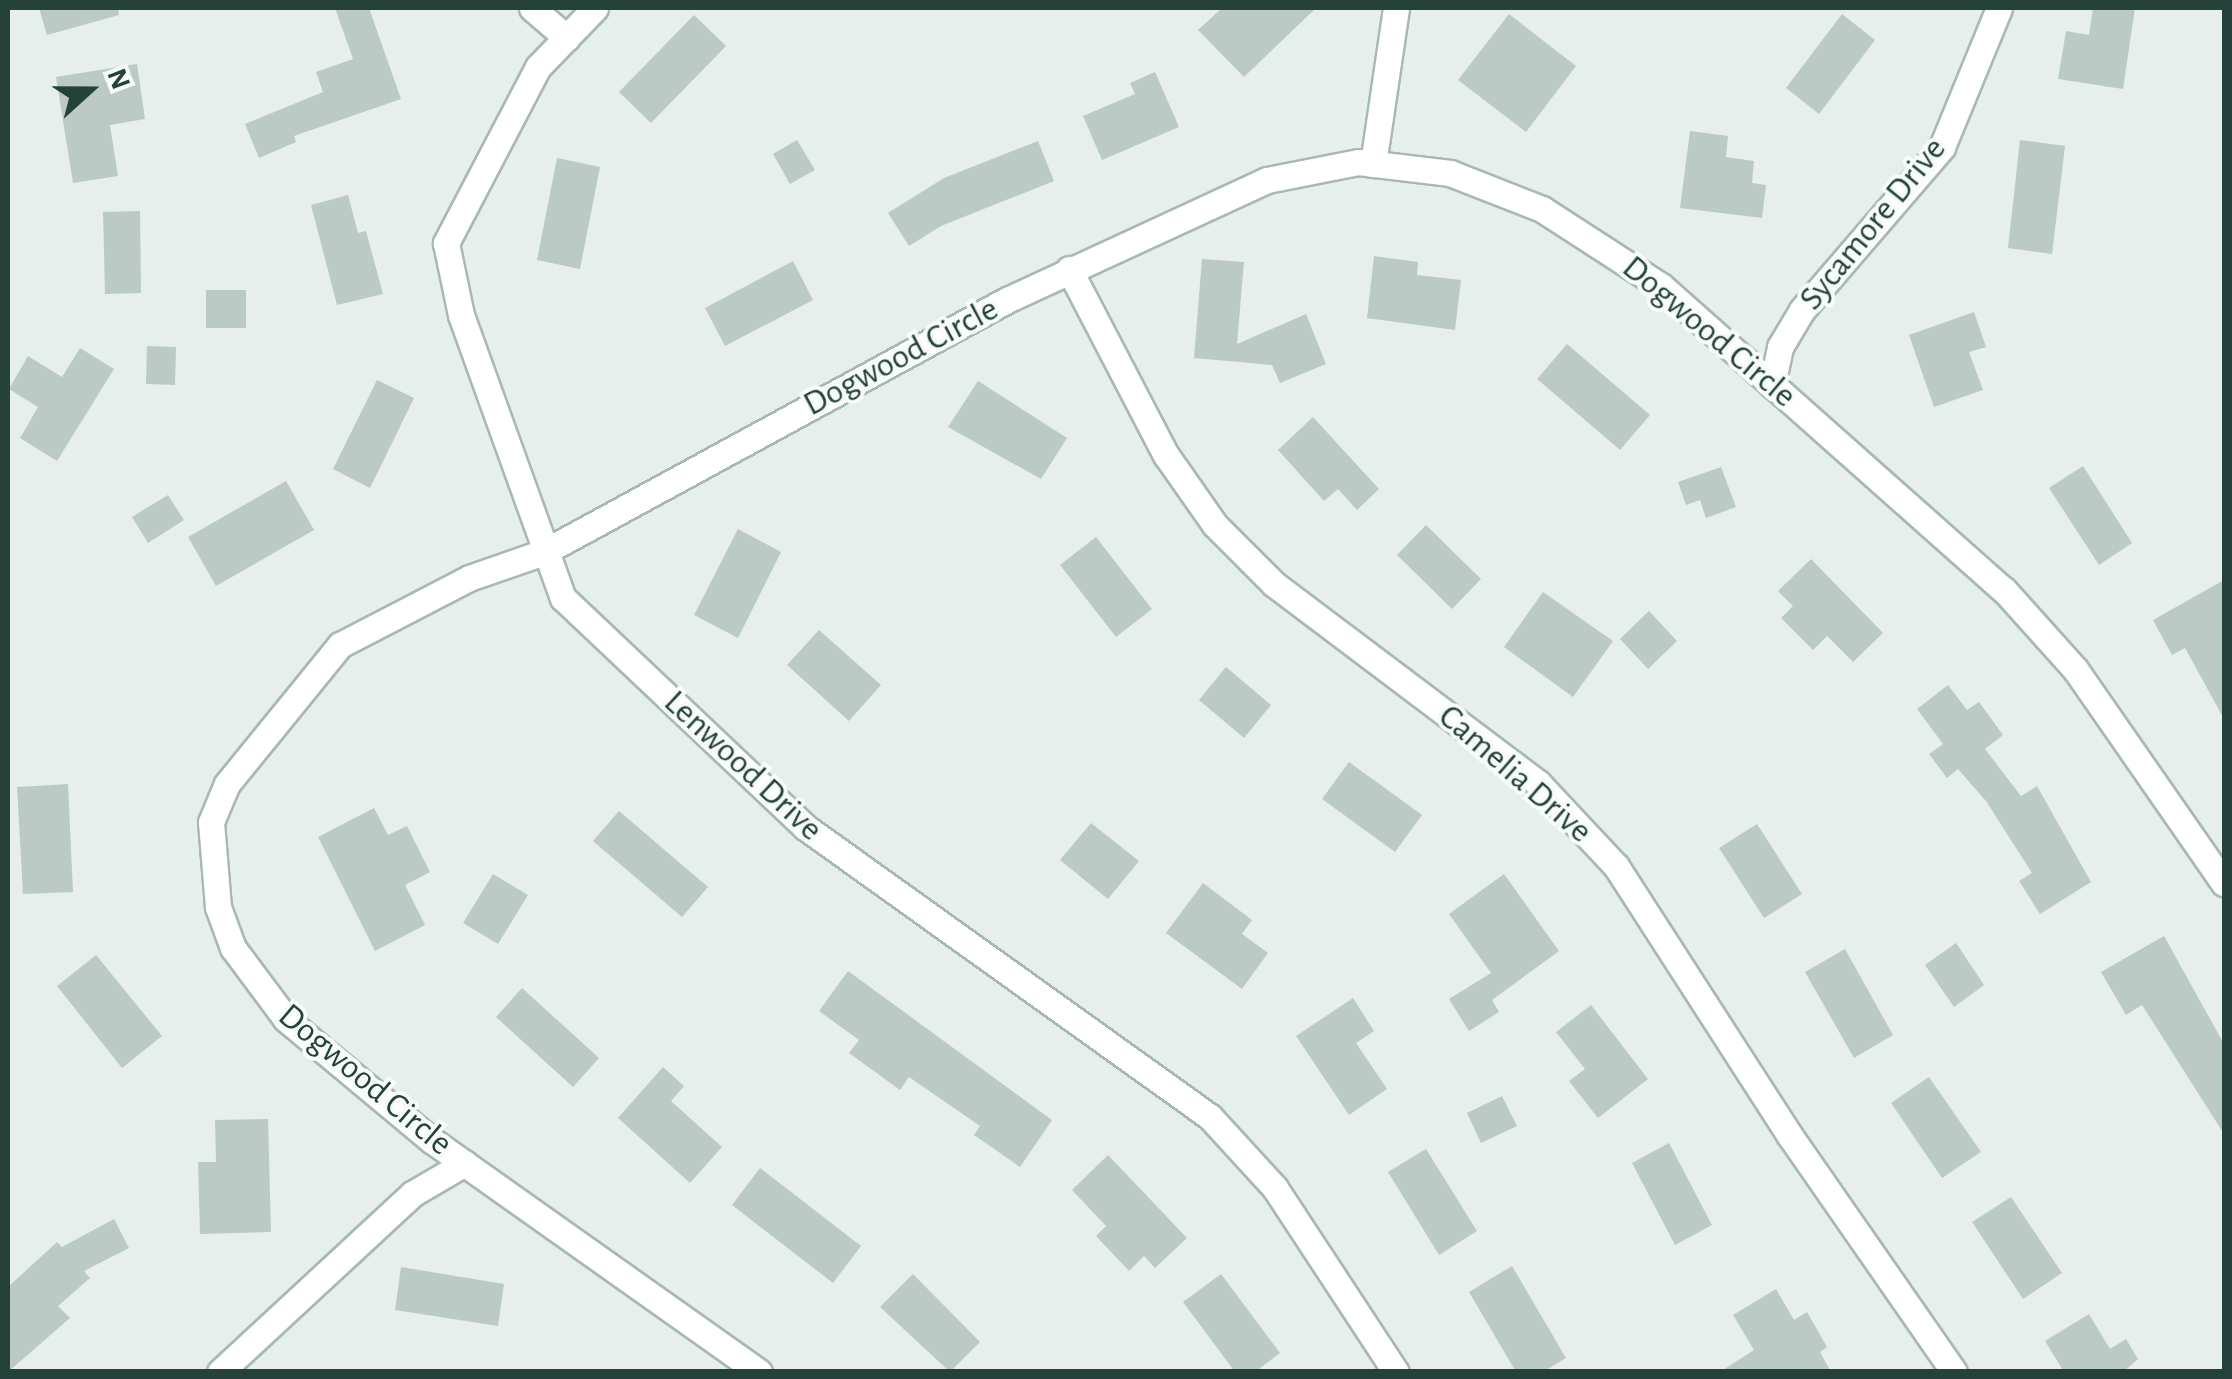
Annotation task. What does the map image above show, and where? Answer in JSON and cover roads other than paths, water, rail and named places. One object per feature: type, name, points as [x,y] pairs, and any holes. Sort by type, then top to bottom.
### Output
[{"type":"street","points":[[532,8],[567,38]]},
{"type":"street","name":"Lenwood Drive","points":[[595,8],[538,66],[446,243],[461,316],[563,598],[805,827],[1210,1118],[1275,1188],[1396,1372]]},
{"type":"street","points":[[1373,164],[1396,8]]},
{"type":"street","name":"Sycamore Drive","points":[[1772,386],[1780,347],[1802,310],[1942,147],[1999,8]]},
{"type":"street","name":"Dogwood Circle","points":[[759,1372],[465,1163],[286,1020],[255,982],[218,908],[210,822],[227,784],[340,645],[469,578],[544,552],[1070,269],[1267,180],[1373,164],[1450,173],[1495,187],[1583,232],[1662,286],[2004,590],[2075,669],[2224,883]]},
{"type":"street","name":"Camelia Drive","points":[[1070,269],[1166,456],[1215,524],[1274,584],[1538,784],[1616,866],[1790,1136],[1954,1372]]},
{"type":"street","points":[[220,1372],[398,1207],[465,1163]]}]
